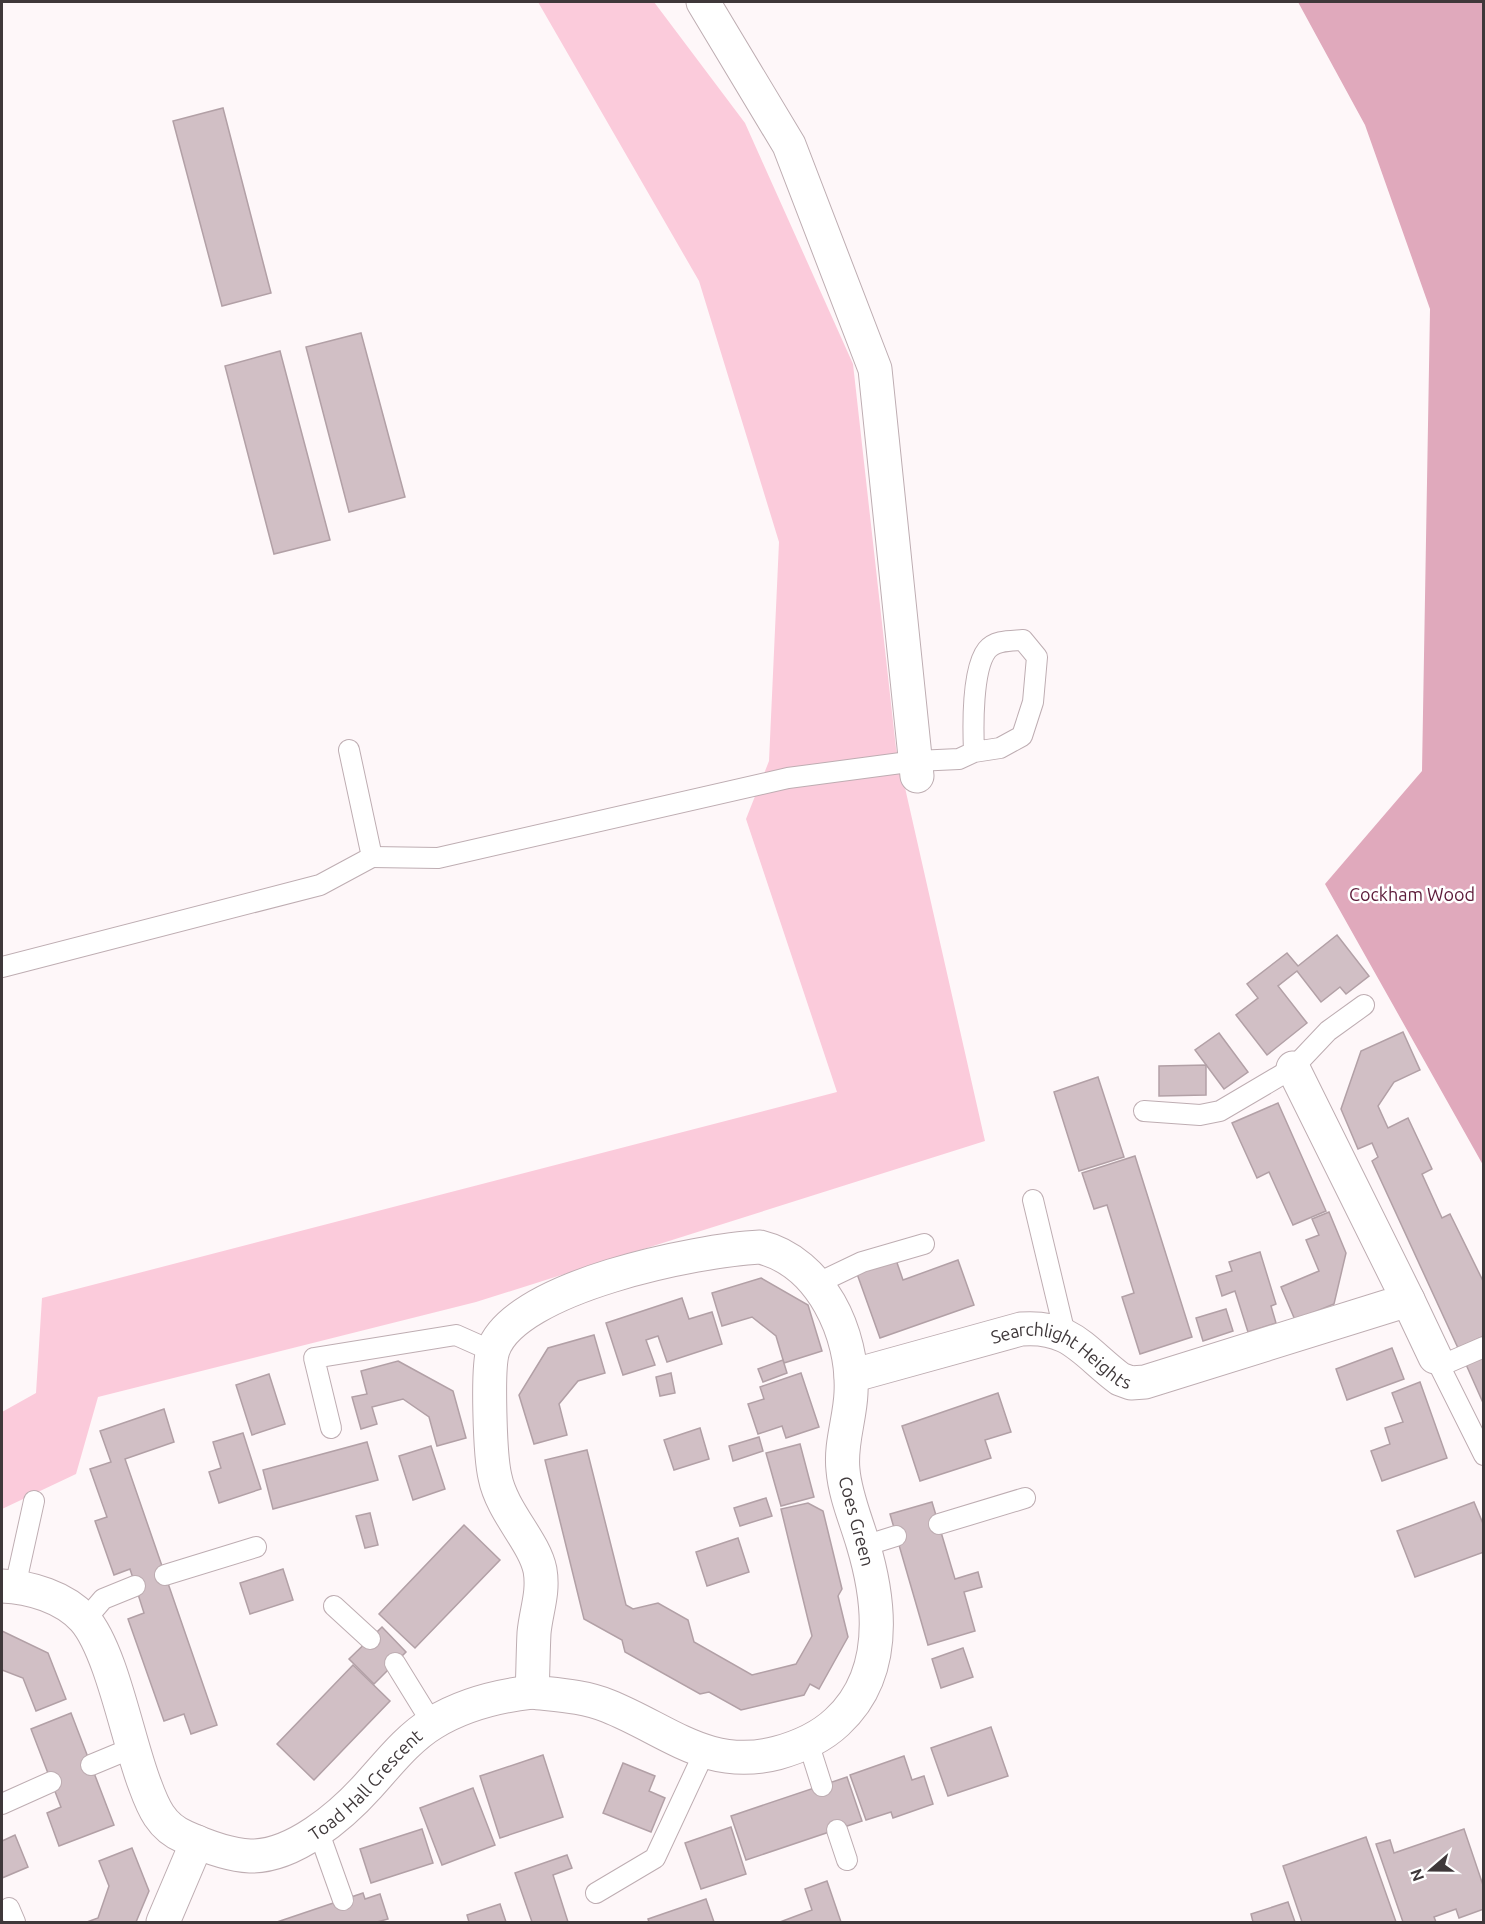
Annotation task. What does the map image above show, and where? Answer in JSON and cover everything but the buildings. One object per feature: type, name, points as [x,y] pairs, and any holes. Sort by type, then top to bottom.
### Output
[{"type":"street","points":[[703,2],[789,145],[875,369],[916,768]]},
{"type":"street","points":[[1293,1068],[1438,1361]]},
{"type":"street","name":"Coes Green","points":[[492,1351],[501,1334],[531,1308],[613,1275],[691,1256],[734,1248],[760,1247],[778,1252],[818,1283],[840,1329],[851,1376],[843,1470],[864,1546],[877,1612],[877,1640],[873,1663],[853,1703],[838,1721],[808,1742],[750,1758],[731,1758],[704,1753],[606,1705],[584,1699],[532,1692]]},
{"type":"street","name":"Searchlight Heights","points":[[851,1376],[1021,1329],[1050,1329],[1065,1334],[1120,1379],[1131,1383],[1145,1382],[1408,1300]]},
{"type":"street","points":[[492,1351],[492,1456],[495,1479],[505,1506],[539,1567],[543,1588],[534,1632],[532,1692]]},
{"type":"street","name":"Toad Hall Crescent","points":[[8,1586],[58,1600],[85,1620],[103,1653],[132,1748],[152,1804],[163,1823],[197,1842],[221,1851],[251,1856],[293,1845],[341,1814],[390,1761],[432,1723],[483,1700],[532,1692]]},
{"type":"street","points":[[163,1923],[197,1842]]},
{"type":"lane","points":[[2,967],[320,885],[372,857],[438,858],[788,778],[916,768],[959,759],[974,752],[1000,748],[1022,736],[1033,702],[1037,657],[1023,640],[1001,641],[987,650],[977,679],[974,701],[974,752]]},
{"type":"lane","points":[[350,750],[372,857]]},
{"type":"lane","points":[[1144,1111],[1200,1115],[1220,1111],[1293,1068],[1328,1031],[1364,1005]]},
{"type":"lane","points":[[1033,1200],[1065,1334]]},
{"type":"lane","points":[[818,1283],[862,1262],[924,1244]]},
{"type":"lane","points":[[331,1428],[314,1358],[456,1335],[492,1351]]},
{"type":"lane","points":[[1484,1347],[1438,1361],[1484,1455]]},
{"type":"lane","points":[[939,1524],[1025,1498]]},
{"type":"lane","points":[[8,1586],[33,1501]]},
{"type":"lane","points":[[864,1546],[896,1536]]},
{"type":"lane","points":[[165,1575],[256,1548]]},
{"type":"lane","points":[[85,1620],[103,1599],[135,1586]]},
{"type":"lane","points":[[334,1606],[370,1639]]},
{"type":"lane","points":[[395,1663],[432,1723]]},
{"type":"lane","points":[[808,1742],[822,1786]]},
{"type":"lane","points":[[91,1765],[132,1748]]},
{"type":"lane","points":[[596,1893],[655,1858],[704,1753]]},
{"type":"lane","points":[[2,1804],[51,1782]]},
{"type":"lane","points":[[318,1830],[343,1900]]},
{"type":"lane","points":[[837,1830],[847,1860]]},
{"type":"shaded area","points":[[538,2],[654,2],[745,123],[853,364],[896,748],[985,1141],[476,1302],[98,1397],[76,1474],[2,1509],[2,1412],[36,1393],[42,1298],[837,1092],[746,819],[769,761],[779,542],[699,281]]},
{"type":"green space","name":"Cockham Wood","points":[[1298,2],[1483,2],[1483,1165],[1325,884],[1422,771],[1430,309],[1365,125]]}]
